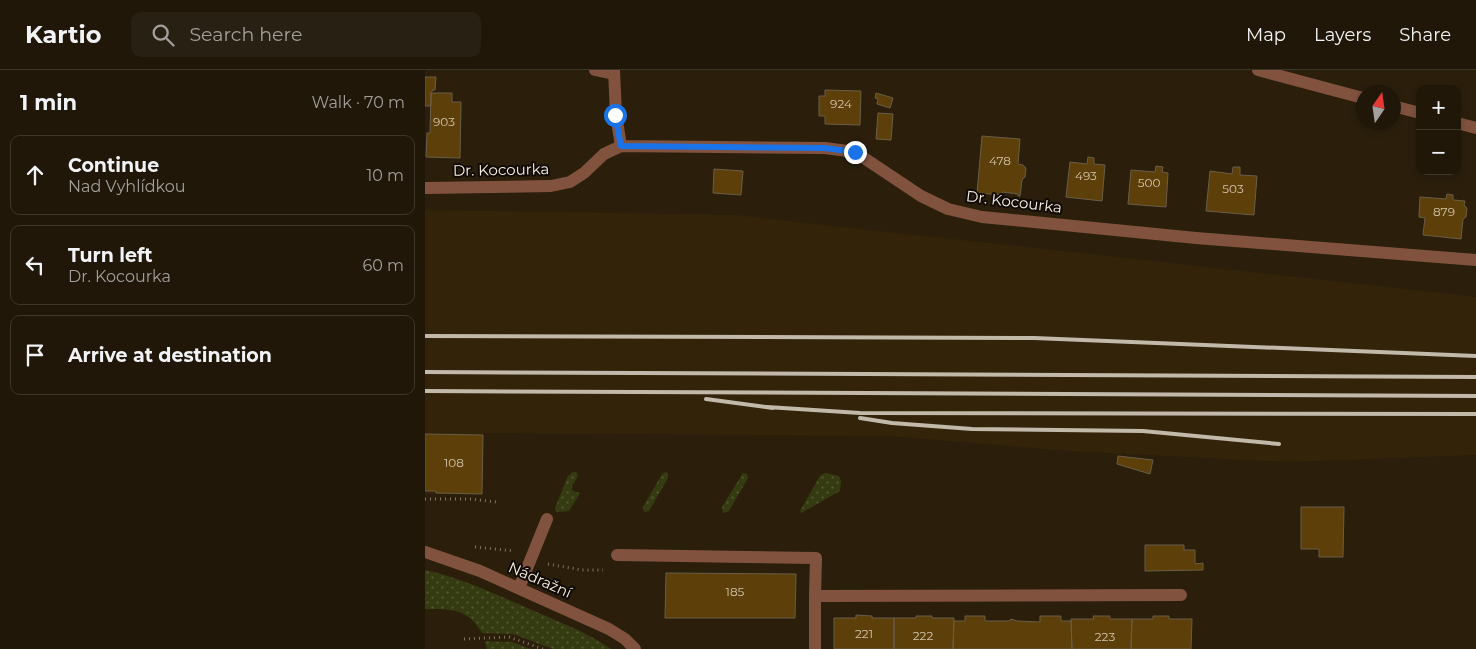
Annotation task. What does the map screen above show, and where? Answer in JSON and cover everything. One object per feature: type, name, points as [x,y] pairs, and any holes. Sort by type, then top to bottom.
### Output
[{"type":"street","points":[[595,70],[614,72],[615,115],[621,146]]},
{"type":"street","points":[[1258,70],[1356,96]]},
{"type":"street","points":[[1401,108],[1416,112]]},
{"type":"street","points":[[1461,124],[1476,128]]},
{"type":"street","name":"Dr. Kocourka","points":[[425,188],[551,186],[570,182],[584,173],[604,154],[621,146],[825,148],[855,152],[921,196],[948,209],[982,217],[1476,260]]},
{"type":"street","points":[[519,588],[547,519]]},
{"type":"street","name":"Nádražní","points":[[425,552],[480,571],[609,629],[625,638],[635,649]]},
{"type":"street","points":[[617,555],[816,558],[815,649]]},
{"type":"street","points":[[815,596],[1181,595]]},
{"type":"path","points":[[425,500],[471,499],[496,502]]},
{"type":"path","points":[[464,639],[509,637],[543,649]]},
{"type":"shaded area","points":[[425,210],[736,215],[1476,297],[1476,455],[1288,462],[1069,451],[888,436],[483,433],[482,494],[425,494]]},
{"type":"green space","points":[[576,472],[578,476],[572,486],[572,490],[580,493],[569,511],[556,512],[555,508],[568,476]]},
{"type":"green space","points":[[666,472],[668,478],[649,511],[644,512],[643,507],[662,474]]},
{"type":"green space","points":[[743,473],[747,474],[748,478],[729,511],[723,513],[722,507]]},
{"type":"green space","points":[[825,473],[839,476],[841,481],[840,491],[801,513],[800,511],[820,476]]},
{"type":"green space","points":[[425,570],[466,582],[493,593],[592,637],[611,649],[553,649],[513,634],[482,633],[471,619],[458,612],[442,609],[425,609]]},
{"type":"green space","points":[[485,641],[512,642],[531,649],[487,649]]},
{"type":"building","points":[[425,77],[436,77],[435,90],[431,93],[431,106],[425,106]]},
{"type":"building","points":[[825,90],[861,91],[860,125],[825,124],[825,116],[819,116],[819,96],[825,96]]},
{"type":"building","points":[[431,93],[452,93],[452,102],[461,102],[460,158],[426,157],[427,133],[430,133]]},
{"type":"building","points":[[876,93],[893,98],[890,108],[877,104]]},
{"type":"building","points":[[878,113],[893,114],[891,140],[876,139]]},
{"type":"building","points":[[982,136],[1020,139],[1018,164],[1026,168],[1020,196],[1003,192],[1003,195],[977,193]]},
{"type":"building","points":[[1088,157],[1094,158],[1094,164],[1105,165],[1102,201],[1066,197],[1070,162],[1087,164]]},
{"type":"building","points":[[1156,166],[1163,167],[1162,172],[1168,173],[1166,207],[1128,204],[1131,170],[1155,172]]},
{"type":"building","points":[[1233,167],[1240,167],[1240,175],[1257,176],[1254,215],[1206,211],[1210,171],[1232,174]]},
{"type":"building","points":[[714,169],[743,171],[741,195],[713,193]]},
{"type":"building","points":[[1447,194],[1453,195],[1453,200],[1465,201],[1464,205],[1467,208],[1466,217],[1463,219],[1461,239],[1423,235],[1425,218],[1419,217],[1420,197],[1446,199]]},
{"type":"building","points":[[425,434],[483,435],[482,494],[425,491]]},
{"type":"building","points":[[1118,456],[1153,460],[1150,474],[1117,464]]},
{"type":"building","points":[[1301,507],[1344,507],[1343,557],[1319,557],[1319,549],[1301,549]]},
{"type":"building","points":[[1145,545],[1184,545],[1184,550],[1195,550],[1195,564],[1203,563],[1203,570],[1145,571]]},
{"type":"building","points":[[666,573],[796,574],[795,618],[665,618]]},
{"type":"building","points":[[856,615],[872,616],[872,618],[894,618],[894,649],[834,649],[834,618],[856,618]]},
{"type":"building","points":[[916,616],[954,618],[953,649],[894,649],[894,618],[916,618]]},
{"type":"building","points":[[965,616],[985,616],[985,621],[1009,621],[1011,619],[1040,622],[1040,616],[1061,616],[1061,621],[1071,621],[1072,649],[953,649],[954,621],[965,621]]},
{"type":"building","points":[[1093,616],[1110,616],[1110,619],[1132,619],[1131,649],[1072,649],[1071,619],[1094,619]]},
{"type":"building","points":[[1153,616],[1169,616],[1169,619],[1192,619],[1191,649],[1131,649],[1132,619],[1153,619]]},
{"type":"railway","points":[[425,336],[1034,338],[1476,356]]},
{"type":"railway","points":[[425,372],[1476,377]]},
{"type":"railway","points":[[425,391],[1476,396]]},
{"type":"railway","points":[[706,399],[773,408]]},
{"type":"railway","points":[[767,407],[860,413],[1476,414]]},
{"type":"railway","points":[[860,418],[892,423],[972,429],[1143,431],[1279,444]]},
{"type":"route","points":[[615,115],[621,146],[825,148],[855,152]]}]
